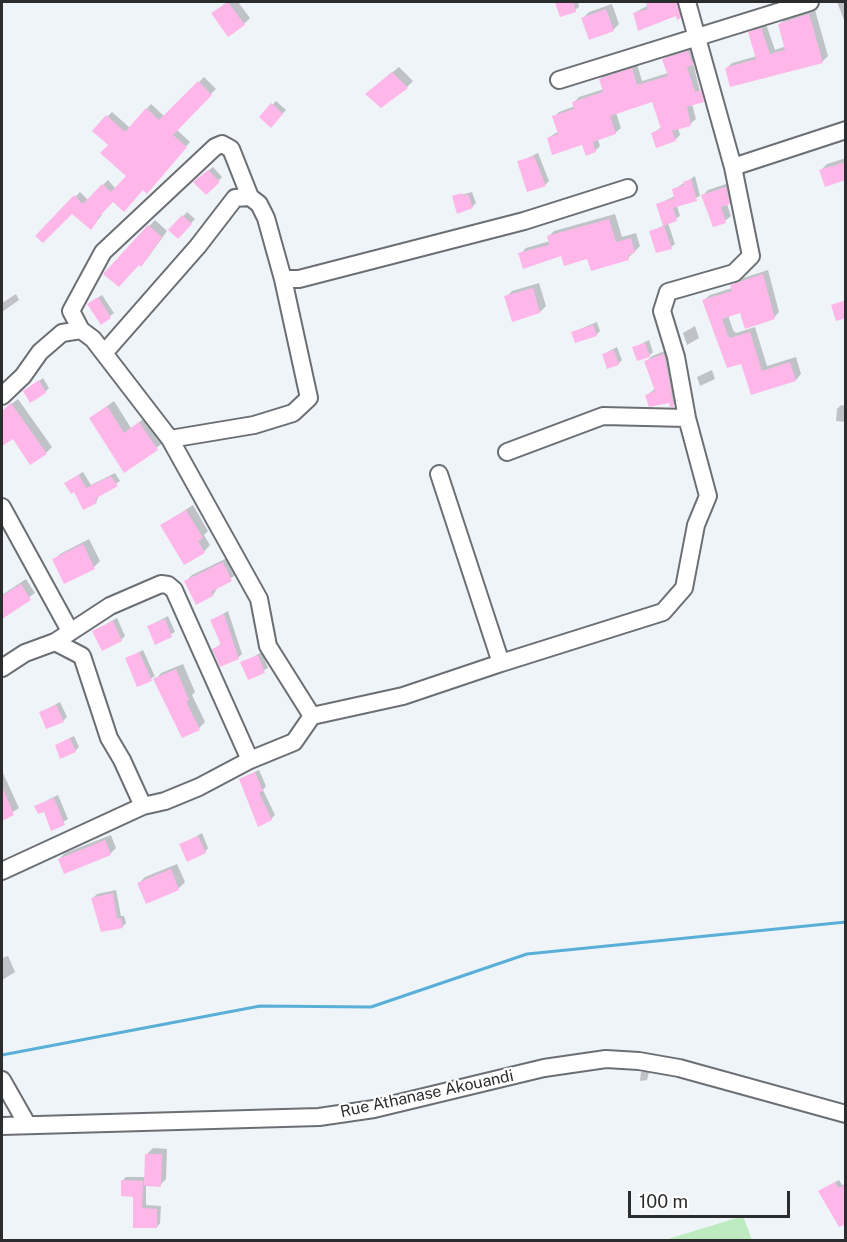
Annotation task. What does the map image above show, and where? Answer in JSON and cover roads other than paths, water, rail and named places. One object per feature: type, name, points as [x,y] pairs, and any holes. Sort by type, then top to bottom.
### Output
[{"type":"street","points":[[2,871],[143,806],[165,801],[250,760],[294,742],[312,716],[403,696],[663,612],[684,588],[696,525],[708,496],[687,418],[676,357],[662,311],[668,292],[734,273],[751,256],[733,167],[687,2]]},
{"type":"street","points":[[559,80],[810,2]]},
{"type":"street","points":[[733,167],[846,130]]},
{"type":"street","points":[[170,438],[254,425],[293,413],[309,398],[283,279],[266,218],[259,204],[250,197],[231,149],[222,144],[215,147],[103,252],[71,311],[81,330],[105,352],[170,438],[259,598],[268,646],[312,716]]},
{"type":"street","points":[[283,279],[299,279],[524,221],[628,188]]},
{"type":"street","points":[[105,352],[198,246],[228,205],[235,198],[250,197]]},
{"type":"street","points":[[2,396],[23,376],[40,352],[62,333],[81,330]]},
{"type":"street","points":[[507,452],[603,416],[687,418]]},
{"type":"street","points":[[439,474],[501,663]]},
{"type":"street","points":[[2,507],[70,631]]},
{"type":"street","points":[[2,668],[39,646],[55,642],[110,606],[161,584],[168,585],[174,590],[250,760]]},
{"type":"street","points":[[55,642],[82,656],[109,738],[143,806]]},
{"type":"street","name":"Rue Athanase Akouandi","points":[[2,1126],[319,1117],[374,1109],[544,1068],[606,1059],[639,1061],[679,1068],[846,1114]]},
{"type":"street","points":[[2,1080],[27,1124]]},
{"type":"waterway","points":[[2,1055],[260,1006],[371,1007],[527,954],[846,922]]}]
